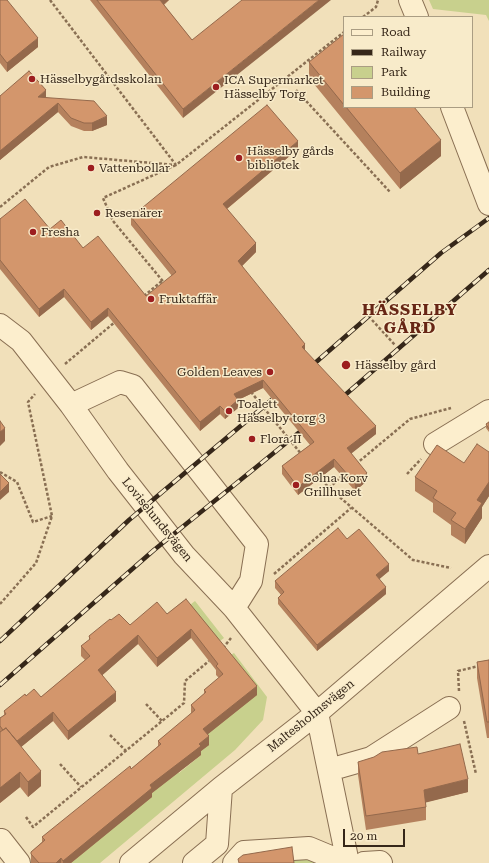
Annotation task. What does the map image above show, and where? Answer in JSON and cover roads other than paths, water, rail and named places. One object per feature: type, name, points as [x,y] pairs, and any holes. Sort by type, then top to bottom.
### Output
[{"type":"street","points":[[410,0],[417,16]]},
{"type":"street","points":[[452,108],[489,204]]},
{"type":"street","name":"Loviselundsvägen","points":[[0,325],[21,341],[71,404],[118,471],[184,555],[234,608],[317,713]]},
{"type":"street","points":[[71,404],[120,382],[133,386],[257,544],[251,581],[234,608]]},
{"type":"street","points":[[435,444],[489,411]]},
{"type":"street","name":"Maltesholmsvägen","points":[[131,863],[221,788],[317,713],[489,566]]},
{"type":"street","points":[[329,770],[371,758],[449,708]]},
{"type":"street","points":[[317,713],[347,863]]},
{"type":"street","points":[[194,863],[217,844],[221,788]]},
{"type":"street","points":[[0,840],[19,863]]},
{"type":"street","points":[[234,863],[244,852],[309,848],[347,863]]},
{"type":"street","points":[[364,863],[381,863]]},
{"type":"railway","points":[[307,370],[441,253],[489,218]]},
{"type":"railway","points":[[337,402],[489,270]]},
{"type":"railway","points":[[0,641],[129,520],[281,392]]},
{"type":"railway","points":[[0,685],[154,550],[307,426]]},
{"type":"place","name":"Hässelbygårdsskolan","points":[[32,79]]},
{"type":"place","name":"ICA Supermarket Hässelby Torg","points":[[216,87]]},
{"type":"place","name":"Hässelby gårds bibliotek","points":[[239,158]]},
{"type":"place","name":"Vattenbollar","points":[[91,168]]},
{"type":"place","name":"Resenärer","points":[[97,213]]},
{"type":"place","name":"Fresha","points":[[33,232]]},
{"type":"place","name":"Fruktaffär","points":[[151,299]]},
{"type":"place","name":"Hässelby gård","points":[[346,365]]},
{"type":"place","name":"Golden Leaves","points":[[270,372]]},
{"type":"place","name":"Toalett Hässelby torg 3","points":[[229,411]]},
{"type":"place","name":"Flora II","points":[[252,439]]},
{"type":"place","name":"Solna Korv Grillhuset","points":[[296,485]]},
{"type":"district","name":"HÄSSELBY GÅRD","points":[[410,319]]}]
